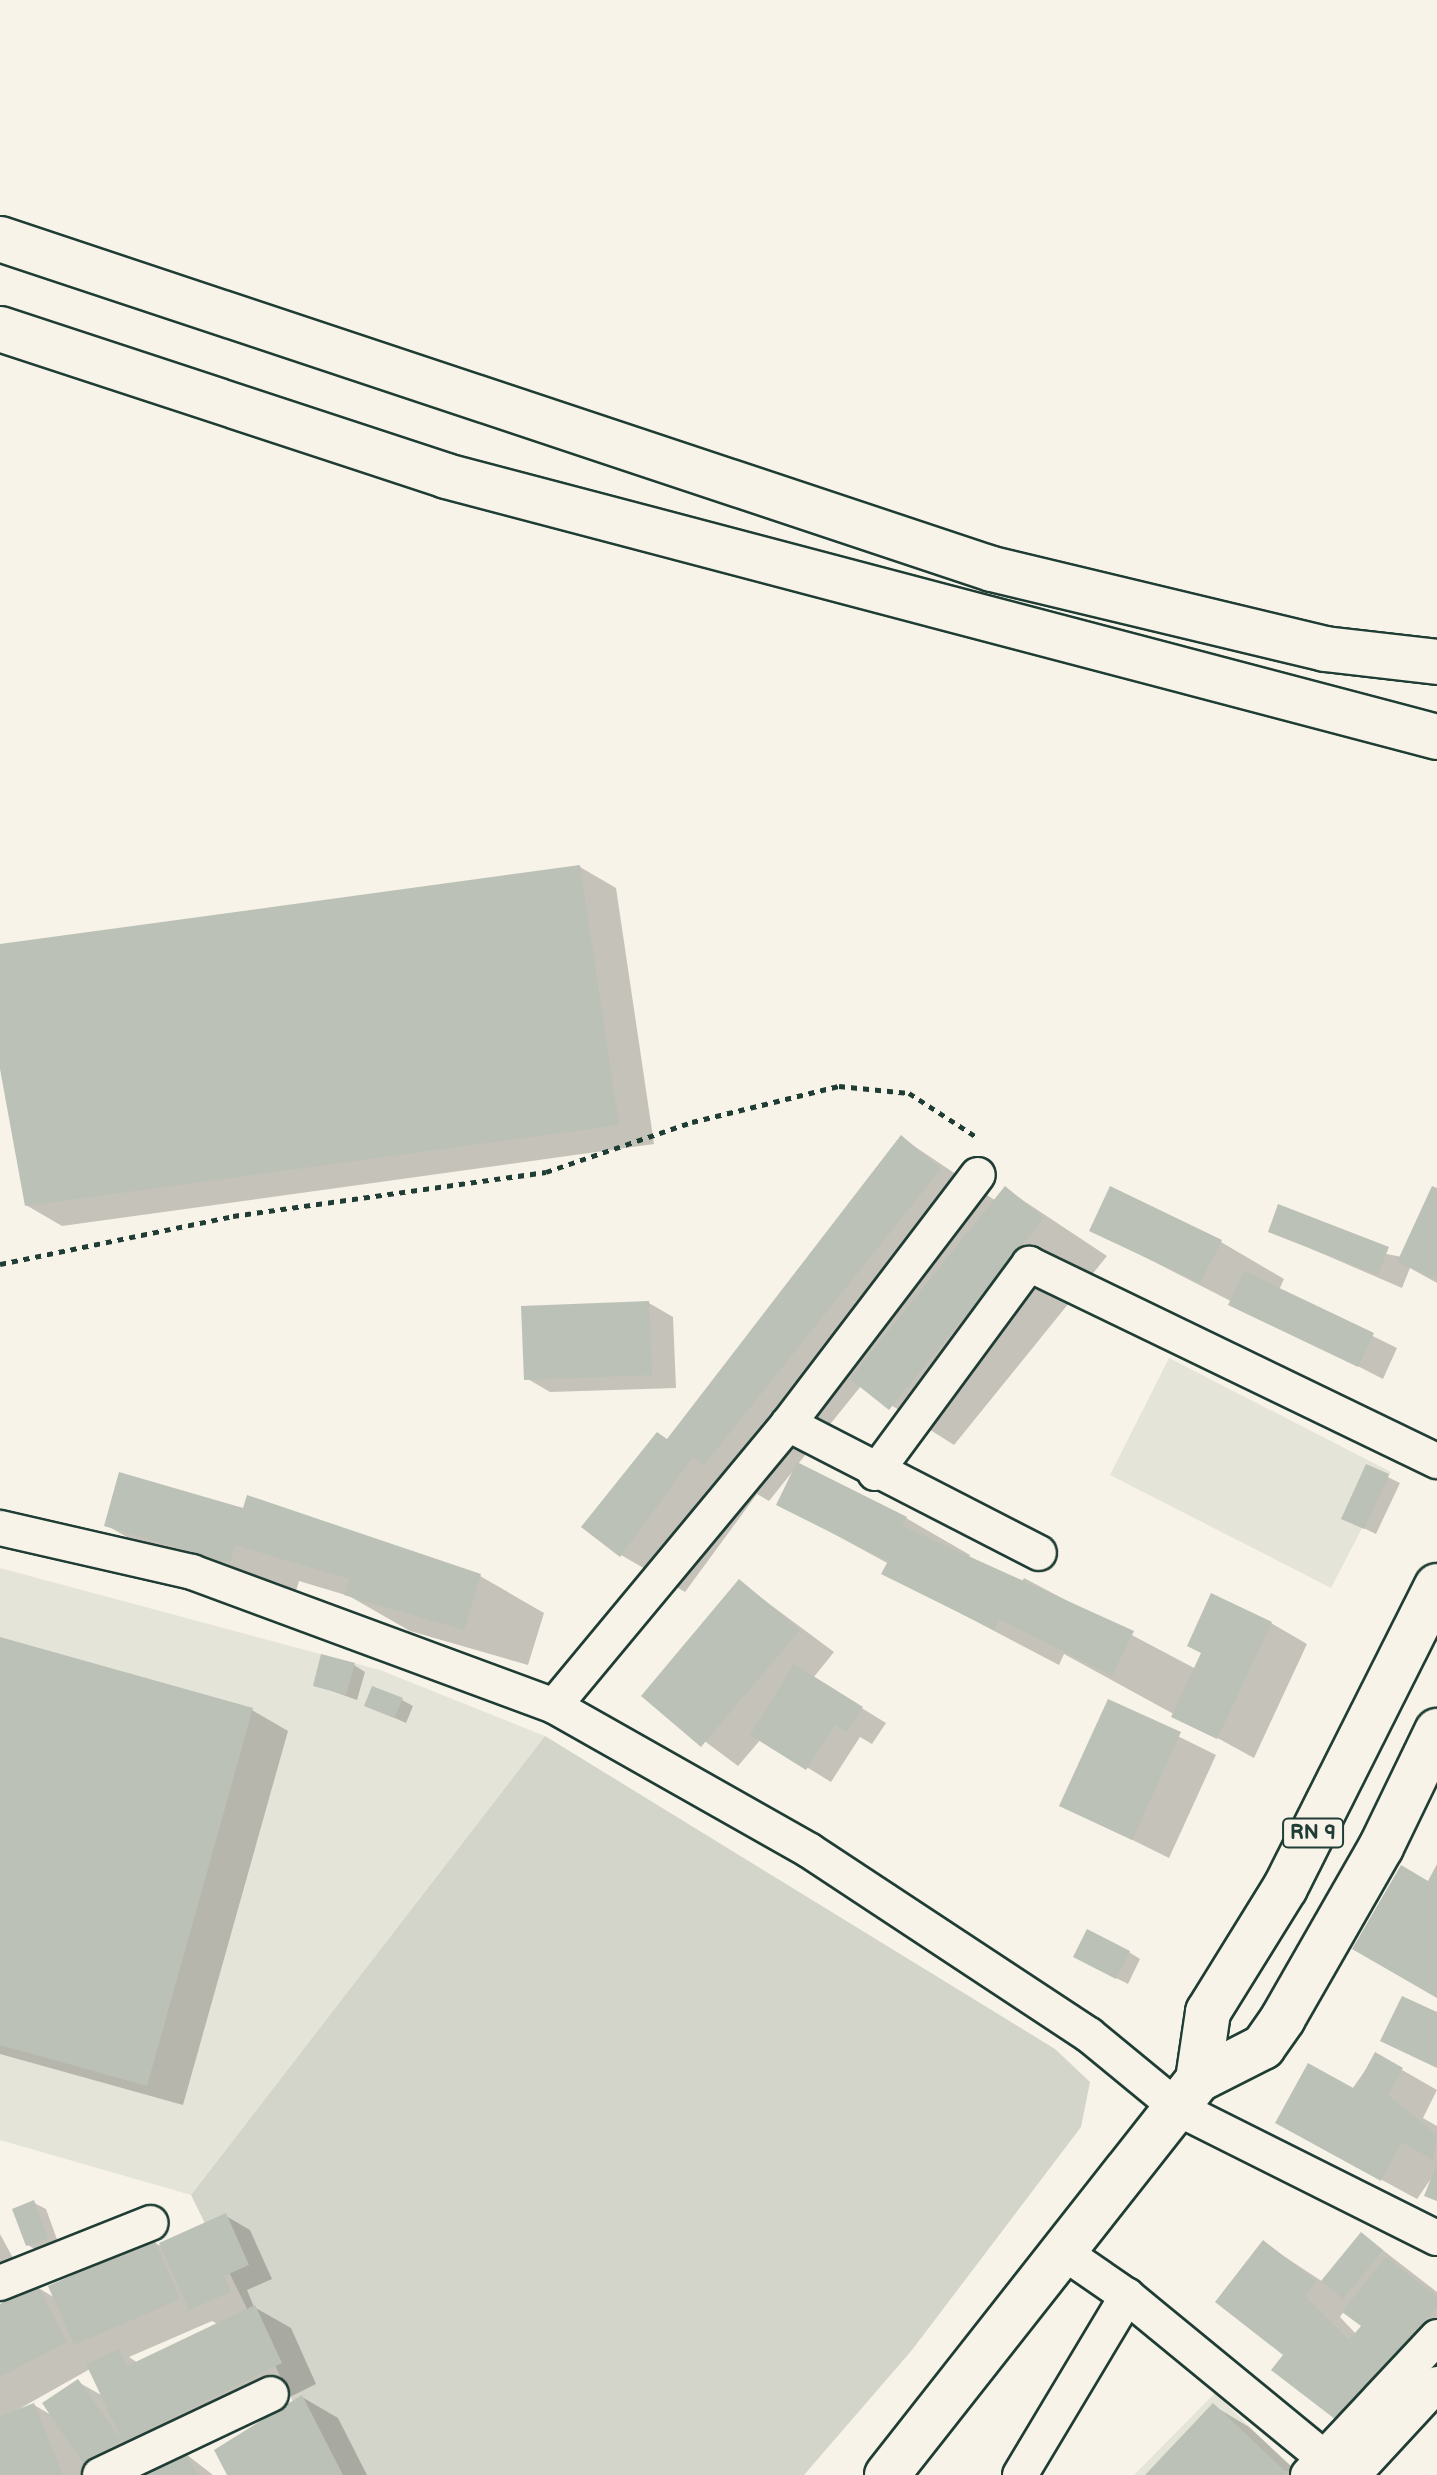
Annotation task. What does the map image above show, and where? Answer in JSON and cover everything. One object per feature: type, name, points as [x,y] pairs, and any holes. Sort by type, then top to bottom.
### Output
[{"type":"main road","points":[[0,239],[992,569],[1325,649],[1437,662]]},
{"type":"main road","points":[[0,329],[446,476],[1437,737]]},
{"type":"main road","name":"RN 9","points":[[1189,2094],[1208,2012],[1285,1888],[1437,1586]]},
{"type":"main road","name":"RN 9","points":[[887,2475],[1066,2254],[1189,2094],[1263,2047],[1283,2018],[1381,1847],[1437,1731]]},
{"type":"street","points":[[554,1706],[788,1424],[978,1175]]},
{"type":"street","points":[[875,1473],[1029,1264],[1437,1461]]},
{"type":"street","points":[[788,1424],[875,1473],[1039,1553]]},
{"type":"street","points":[[0,1528],[192,1572],[554,1706],[810,1851],[1089,2035],[1437,2238]]},
{"type":"street","points":[[0,2283],[151,2223]]},
{"type":"street","points":[[1066,2254],[1127,2296],[1333,2471]]},
{"type":"street","points":[[1020,2475],[1127,2296]]},
{"type":"street","points":[[1333,2471],[1437,2337]]},
{"type":"street","points":[[1333,2471],[1437,2384]]},
{"type":"street","points":[[100,2475],[271,2394]]},
{"type":"path","points":[[0,1264],[233,1216],[546,1172],[692,1122],[839,1086],[909,1093],[946,1123],[978,1132],[978,1175]]},
{"type":"shaded area","points":[[1169,1358],[1391,1472],[1331,1588],[1110,1475]]},
{"type":"shaded area","points":[[0,1568],[380,1670],[545,1736],[191,2195],[0,2140]]},
{"type":"shaded area","points":[[545,1736],[1055,2049],[1090,2082],[1081,2127],[912,2350],[804,2475],[329,2475],[191,2195]]},
{"type":"shaded area","points":[[1215,2393],[1295,2471],[1134,2475]]},
{"type":"building","points":[[580,865],[619,1125],[25,1206],[0,1069],[0,944]]},
{"type":"building","points":[[901,1135],[941,1169],[704,1465],[693,1457],[620,1557],[581,1527],[657,1432],[667,1439]]},
{"type":"building","points":[[1005,1186],[1044,1218],[889,1410],[850,1379]]},
{"type":"building","points":[[1110,1186],[1222,1240],[1200,1283],[1089,1231]]},
{"type":"building","points":[[1432,1186],[1437,1188],[1437,1280],[1397,1262]]},
{"type":"building","points":[[1278,1204],[1389,1247],[1378,1275],[1268,1232]]},
{"type":"building","points":[[1244,1271],[1374,1333],[1358,1367],[1228,1305]]},
{"type":"building","points":[[649,1301],[652,1375],[524,1380],[521,1306]]},
{"type":"building","points":[[797,1462],[907,1517],[902,1526],[1134,1631],[1112,1676],[999,1619],[994,1630],[881,1574],[888,1561],[776,1505]]},
{"type":"building","points":[[1366,1464],[1389,1474],[1364,1529],[1341,1519]]},
{"type":"building","points":[[119,1472],[243,1508],[247,1495],[481,1574],[464,1630],[344,1595],[349,1579],[235,1545],[230,1563],[104,1526]]},
{"type":"building","points":[[739,1579],[800,1630],[701,1747],[641,1696]]},
{"type":"building","points":[[1211,1593],[1272,1622],[1217,1739],[1171,1717],[1201,1653],[1187,1646]]},
{"type":"building","points":[[0,1637],[253,1708],[147,2086],[0,2045]]},
{"type":"building","points":[[321,1654],[355,1663],[346,1695],[313,1686]]},
{"type":"building","points":[[794,1664],[863,1707],[847,1732],[835,1725],[806,1770],[750,1735]]},
{"type":"building","points":[[372,1686],[403,1698],[394,1718],[364,1706]]},
{"type":"building","points":[[1108,1699],[1181,1732],[1132,1840],[1059,1806]]},
{"type":"building","points":[[1437,1864],[1437,1998],[1352,1949],[1401,1865],[1428,1881]]},
{"type":"building","points":[[1087,1929],[1130,1951],[1116,1979],[1073,1957]]},
{"type":"building","points":[[1402,1996],[1437,2012],[1437,2068],[1380,2041]]},
{"type":"building","points":[[1375,2052],[1403,2068],[1388,2095],[1437,2135],[1433,2160],[1402,2142],[1381,2181],[1275,2123],[1308,2063],[1355,2089]]},
{"type":"building","points":[[1437,2163],[1437,2201],[1424,2196]]},
{"type":"building","points":[[34,2200],[48,2239],[26,2246],[12,2209]]},
{"type":"building","points":[[226,2213],[249,2265],[224,2276],[231,2292],[189,2310],[159,2243]]},
{"type":"building","points":[[1361,2232],[1383,2250],[1343,2299],[1321,2281]]},
{"type":"building","points":[[154,2239],[180,2299],[74,2345],[48,2286]]},
{"type":"building","points":[[1263,2240],[1316,2281],[1305,2296],[1349,2340],[1361,2326],[1342,2312],[1386,2257],[1437,2297],[1437,2308],[1344,2426],[1271,2370],[1283,2355],[1215,2302]]},
{"type":"building","points":[[37,2285],[67,2342],[0,2377],[0,2304]]},
{"type":"building","points":[[255,2305],[282,2363],[123,2442],[86,2364],[119,2349],[127,2366]]},
{"type":"building","points":[[78,2379],[121,2440],[84,2465],[42,2403]]},
{"type":"building","points":[[302,2395],[343,2475],[227,2475],[214,2450]]},
{"type":"building","points":[[34,2403],[63,2475],[0,2475],[0,2416]]},
{"type":"building","points":[[1213,2403],[1287,2473],[1145,2475]]},
{"type":"building","points":[[182,2449],[199,2475],[139,2475]]}]
